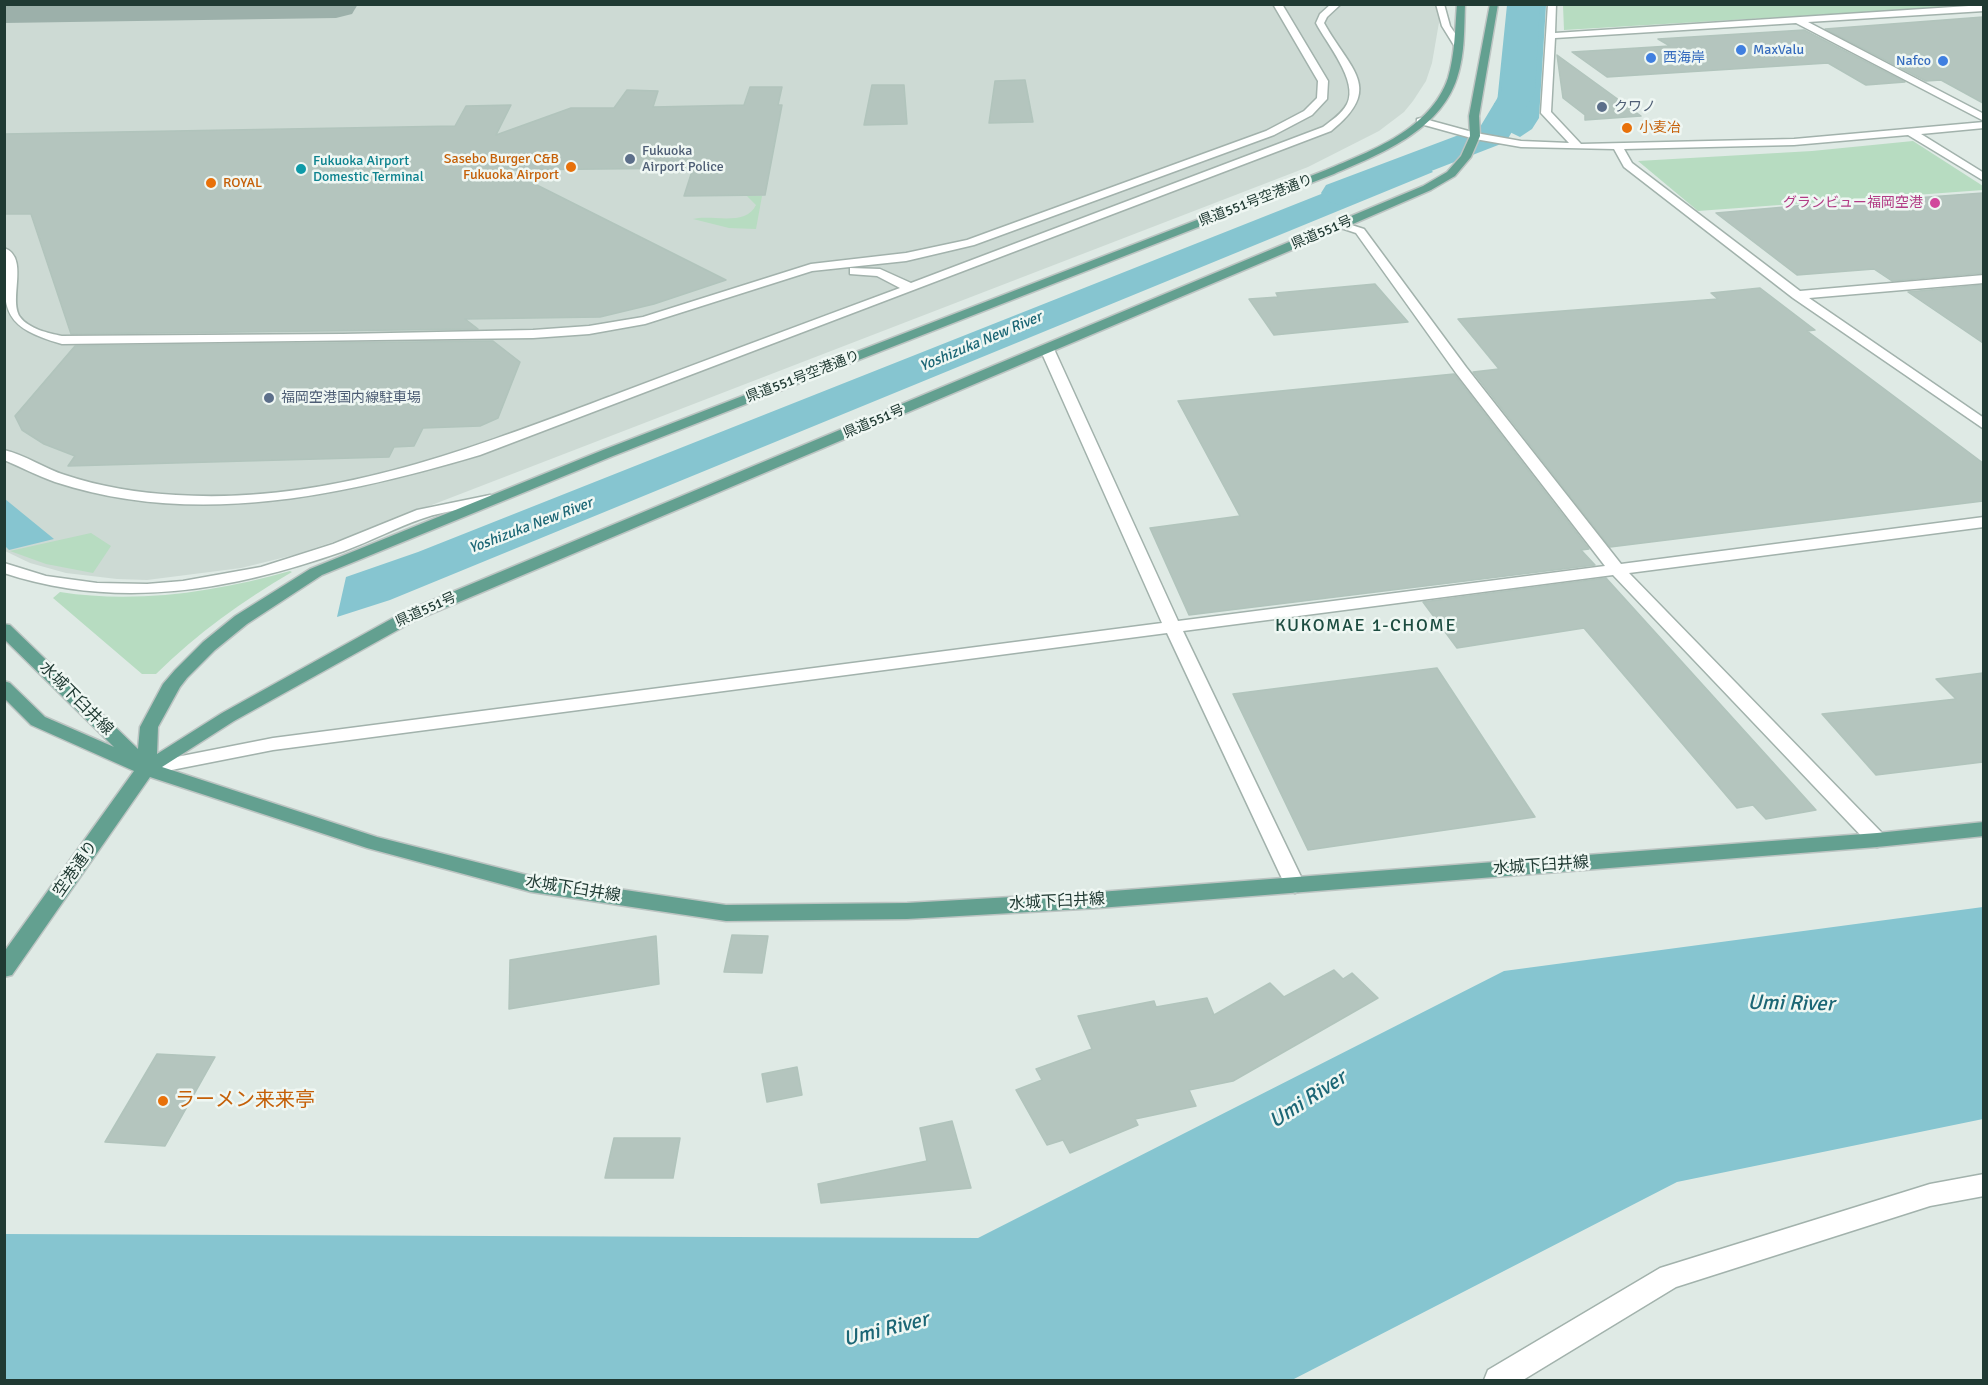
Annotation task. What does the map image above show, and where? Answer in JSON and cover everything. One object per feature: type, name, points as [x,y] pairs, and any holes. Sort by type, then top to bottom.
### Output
[{"type":"main road","name":"県道551号空港通り","points":[[147,769],[149,727],[172,684],[209,646],[241,620],[316,572],[490,500],[1384,149],[1421,121],[1442,100],[1449,87],[1458,45],[1461,4]]},
{"type":"main road","name":"県道551号","points":[[147,769],[228,717],[408,617],[1342,225],[1451,174],[1466,157],[1475,136],[1474,116],[1494,4]]},
{"type":"main road","name":"水城下臼井線","points":[[4,629],[147,769]]},
{"type":"main road","name":"水城下臼井線","points":[[4,687],[38,721],[147,769],[374,843],[531,884],[726,913],[907,911],[1099,900],[1877,840],[1983,829]]},
{"type":"main road","name":"空港通り","points":[[4,969],[147,769]]},
{"type":"street","points":[[4,251],[11,264],[10,305],[16,321],[33,332],[62,340],[533,334],[590,330],[645,320],[811,268],[906,257],[970,243],[1270,133],[1298,118],[1322,99],[1323,81],[1277,4]]},
{"type":"street","points":[[4,454],[28,467],[69,483],[107,493],[150,498],[218,500],[316,492],[363,484],[475,452],[1306,138],[1344,118],[1354,105],[1357,92],[1354,82],[1320,22],[1323,16],[1337,4]]},
{"type":"street","points":[[1440,4],[1446,27],[1458,45]]},
{"type":"street","points":[[1552,4],[1546,112],[1578,147]]},
{"type":"street","points":[[1551,36],[1983,8]]},
{"type":"street","points":[[1799,21],[1983,118]]},
{"type":"street","points":[[1421,121],[1475,136],[1521,144],[1578,147],[1794,142],[1983,125]]},
{"type":"street","points":[[1910,131],[1983,178]]},
{"type":"street","points":[[1618,147],[1628,165],[1797,295],[1983,425]]},
{"type":"street","points":[[1342,225],[1360,231],[1461,370],[1616,569],[1877,840]]},
{"type":"street","points":[[743,289],[838,271],[860,270],[894,278],[911,288]]},
{"type":"street","points":[[1797,295],[1983,279]]},
{"type":"street","points":[[1047,349],[1173,628],[1295,885]]},
{"type":"street","points":[[4,568],[44,581],[97,588],[147,589],[183,586],[264,571],[339,547],[422,513],[490,500]]},
{"type":"street","points":[[147,769],[273,744],[1983,522]]},
{"type":"street","points":[[1498,1380],[1670,1276],[1930,1195],[1983,1185]]},
{"type":"shaded area","points":[[5,5],[1442,5],[1432,63],[1426,81],[1404,112],[1379,131],[1308,167],[354,535],[294,555],[241,568],[147,580],[66,573],[30,563],[5,551]]},
{"type":"green space","points":[[1563,5],[1983,5],[1564,30]]},
{"type":"green space","points":[[1913,141],[1983,186],[1983,190],[1698,211],[1638,161],[1812,151]]},
{"type":"green space","points":[[747,196],[762,196],[756,229],[729,228],[693,219],[744,216],[756,205]]},
{"type":"green space","points":[[91,533],[111,546],[93,573],[46,564],[10,551]]},
{"type":"green space","points":[[292,572],[221,618],[156,674],[142,674],[53,598],[60,592],[118,597],[176,594],[234,585]]},
{"type":"water","points":[[1507,5],[1546,5],[1539,118],[1532,129],[1520,137],[1487,121],[1494,115],[1494,103],[1497,103]]},
{"type":"water","points":[[1417,156],[1433,172],[390,600],[337,617],[346,577],[418,552]]},
{"type":"water","points":[[4,499],[54,539],[9,550],[5,546]]},
{"type":"water","name":"Umi River","points":[[1983,907],[1983,1119],[1677,1182],[1292,1380],[5,1380],[5,1234],[978,1238],[1504,971]]},
{"type":"building","name":"Nafco","points":[[1983,17],[1983,103],[1941,80],[1926,81],[1825,29]]},
{"type":"building","points":[[1804,30],[1905,82],[1866,85],[1828,63],[1607,77],[1572,52],[1670,46],[1658,39]]},
{"type":"building","name":"クワノ","points":[[1557,55],[1641,116],[1585,120],[1585,115],[1563,98]]},
{"type":"building","points":[[1025,80],[1033,122],[989,123],[995,81]]},
{"type":"building","points":[[872,85],[904,85],[907,124],[864,125]]},
{"type":"building","points":[[750,87],[782,87],[778,105],[782,105],[765,195],[684,196],[693,168],[507,170],[726,280],[654,304],[600,317],[465,319],[478,329],[71,334],[31,214],[4,214],[4,134],[455,126],[466,106],[511,105],[496,135],[571,108],[614,108],[627,90],[658,91],[653,107],[744,105]]},
{"type":"building","points":[[1983,193],[1983,273],[1892,281],[1874,269],[1797,275],[1716,213],[1911,196],[1915,198]]},
{"type":"building","points":[[1375,284],[1408,322],[1274,335],[1249,299],[1278,297],[1276,293]]},
{"type":"building","points":[[1983,285],[1983,343],[1908,292]]},
{"type":"building","points":[[1760,288],[1815,330],[1807,331],[1983,463],[1983,501],[1610,547],[1473,372],[1499,369],[1458,319],[1718,299],[1711,293]]},
{"type":"building","name":"福岡空港国内線駐車場","points":[[493,341],[520,362],[498,418],[480,426],[423,428],[414,446],[394,447],[389,457],[68,466],[75,456],[44,444],[22,430],[15,416],[75,346]]},
{"type":"building","points":[[1454,374],[1589,549],[1581,550],[1595,565],[1189,615],[1150,528],[1240,516],[1178,401]]},
{"type":"building","points":[[1606,578],[1816,810],[1766,819],[1753,805],[1737,808],[1584,628],[1457,648],[1423,602]]},
{"type":"building","points":[[1437,668],[1535,817],[1308,850],[1233,694]]},
{"type":"building","points":[[1983,673],[1983,762],[1876,775],[1822,714],[1956,699],[1936,679]]},
{"type":"building","points":[[732,935],[768,936],[762,973],[724,972]]},
{"type":"building","points":[[656,936],[659,984],[509,1009],[510,960]]},
{"type":"building","points":[[1334,970],[1343,979],[1352,973],[1378,998],[1233,1081],[1189,1090],[1196,1106],[1135,1119],[1138,1125],[1070,1153],[1063,1140],[1047,1145],[1016,1090],[1042,1080],[1036,1069],[1092,1049],[1078,1016],[1154,1001],[1156,1007],[1207,998],[1214,1015],[1270,983],[1284,997]]},
{"type":"building","points":[[157,1054],[215,1057],[165,1146],[105,1142]]},
{"type":"building","points":[[797,1067],[802,1095],[767,1102],[762,1074]]},
{"type":"building","points":[[952,1121],[971,1188],[821,1203],[818,1184],[927,1161],[920,1128]]},
{"type":"building","points":[[614,1138],[680,1138],[673,1178],[605,1178]]},
{"type":"waterway","name":"Yoshizuka New River","points":[[1340,193],[1493,134],[1518,92],[1525,4]]},
{"type":"taxiway","points":[[4,9],[336,4]]},
{"type":"place","name":"MaxValu","points":[[1741,50]]},
{"type":"place","name":"西海岸","points":[[1651,58]]},
{"type":"place","name":"Nafco","points":[[1943,61]]},
{"type":"place","name":"クワノ","points":[[1602,107]]},
{"type":"place","name":"小麦冶","points":[[1627,128]]},
{"type":"place","name":"Fukuoka Airport Police","points":[[630,159]]},
{"type":"place","name":"Sasebo Burger C&B Fukuoka Airport","points":[[571,167]]},
{"type":"place","name":"Fukuoka Airport Domestic Terminal","points":[[301,169]]},
{"type":"place","name":"ROYAL","points":[[211,183]]},
{"type":"place","name":"グランビュー福岡空港","points":[[1935,203]]},
{"type":"place","name":"福岡空港国内線駐車場","points":[[269,398]]},
{"type":"place","name":"ラーメン来来亭","points":[[163,1101]]},
{"type":"district","name":"KUKOMAE 1-CHOME","points":[[1366,626]]}]
